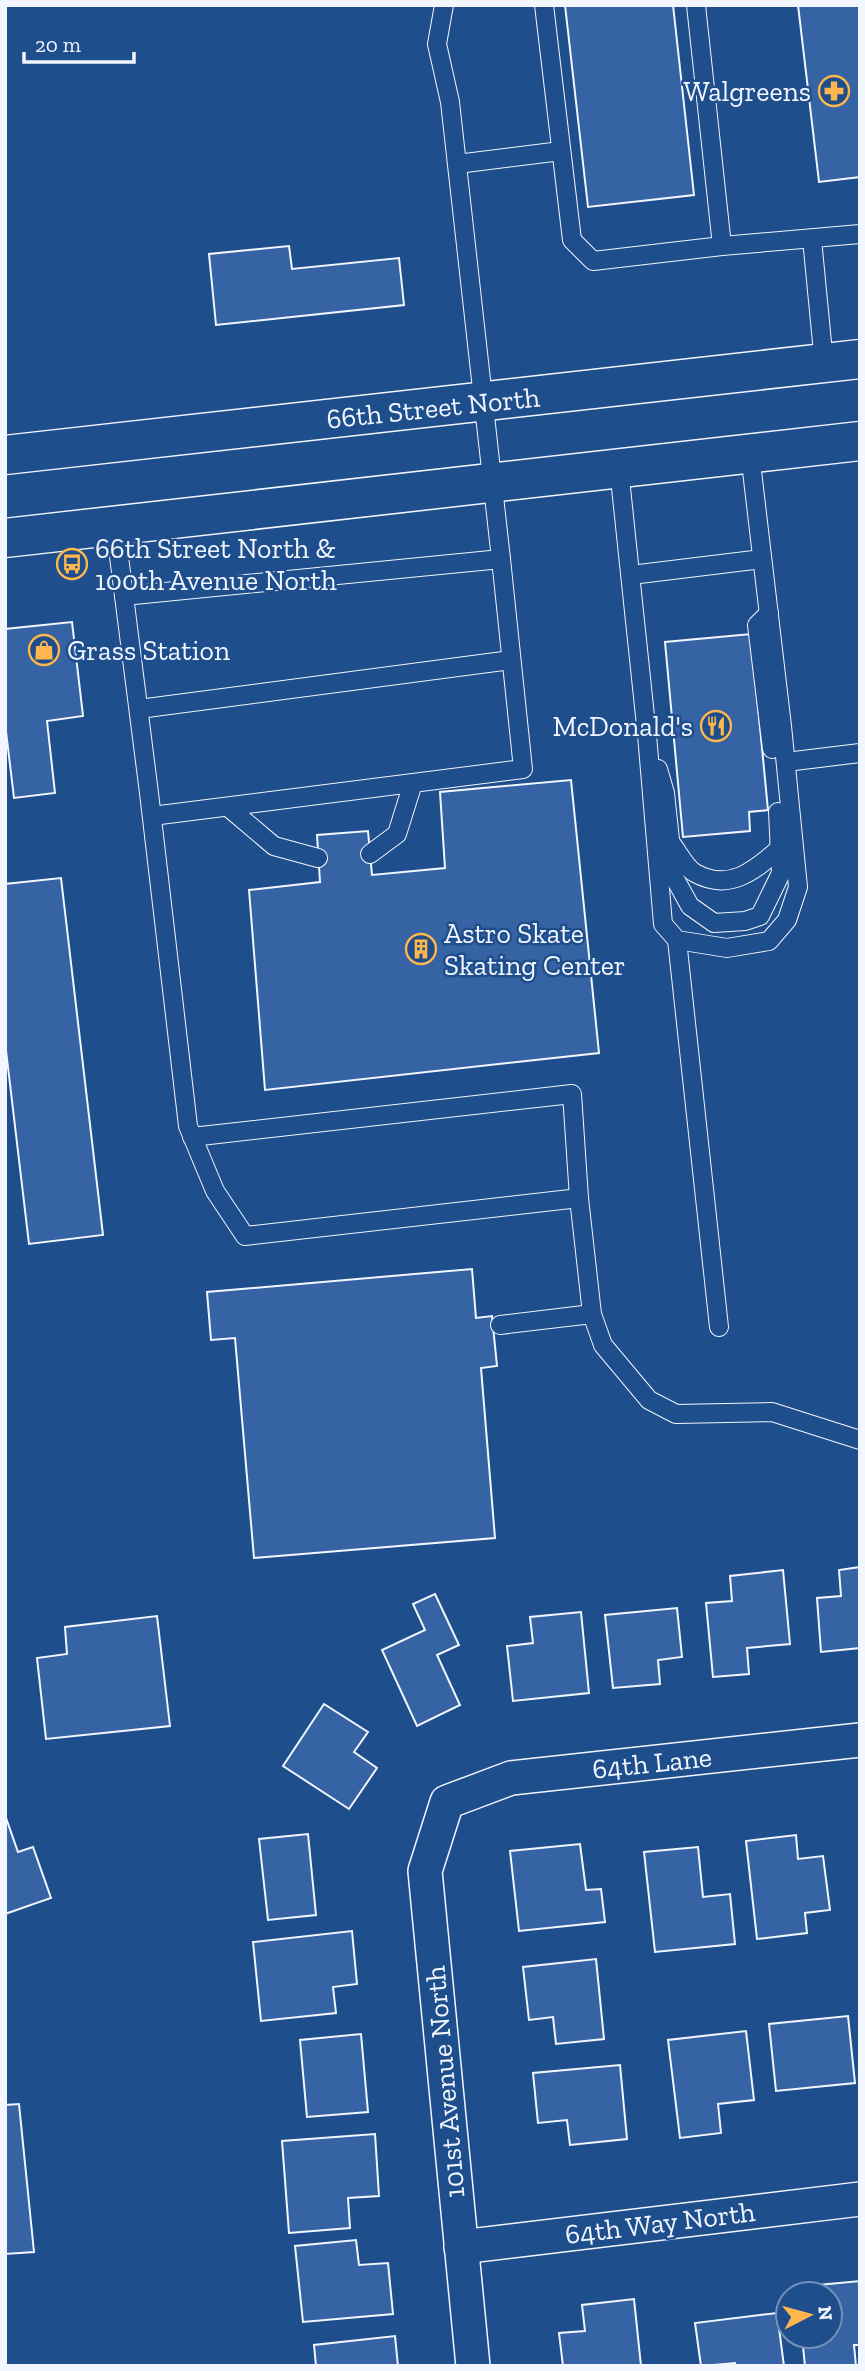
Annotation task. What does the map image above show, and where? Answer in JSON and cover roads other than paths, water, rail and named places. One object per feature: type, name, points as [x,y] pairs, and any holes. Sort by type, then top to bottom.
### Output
[{"type":"main road","name":"66th Street North","points":[[5,455],[842,361]]},
{"type":"main road","points":[[5,538],[860,441]]},
{"type":"street","name":"64th Lane","points":[[447,1802],[511,1778],[860,1740]]},
{"type":"street","name":"101st Avenue North","points":[[447,1802],[425,1871],[473,2366]]},
{"type":"street","name":"64th Way North","points":[[461,2247],[860,2199]]},
{"type":"lane","points":[[152,816],[523,769],[450,102],[437,44],[444,5]]},
{"type":"lane","points":[[544,5],[572,240],[593,261],[860,234]]},
{"type":"lane","points":[[696,5],[722,246]]},
{"type":"lane","points":[[457,164],[561,151]]},
{"type":"lane","points":[[812,239],[842,361]]},
{"type":"lane","points":[[677,940],[727,948],[768,941],[787,920],[798,887],[750,454]]},
{"type":"lane","points":[[619,469],[647,735],[663,924],[677,940],[719,1327]]},
{"type":"lane","points":[[115,525],[152,816],[187,1126],[215,1191],[246,1236],[579,1198]]},
{"type":"lane","points":[[124,596],[501,559]]},
{"type":"lane","points":[[631,575],[762,559]]},
{"type":"lane","points":[[647,735],[665,793],[674,877],[690,906],[713,923],[745,921],[760,916],[781,873],[773,757],[757,625],[769,613]]},
{"type":"lane","points":[[139,709],[512,660]]},
{"type":"lane","points":[[786,762],[860,753]]},
{"type":"lane","points":[[370,854],[397,834],[413,783]]},
{"type":"lane","points":[[228,807],[274,846],[318,858]]},
{"type":"lane","points":[[671,843],[693,872],[716,880],[732,879],[753,871],[779,849],[780,833]]},
{"type":"lane","points":[[192,1137],[572,1094],[579,1198],[592,1314],[603,1345],[649,1400],[676,1414],[772,1412],[860,1440]]},
{"type":"lane","points":[[500,1325],[592,1314]]},
{"type":"place","name":"Walgreens","points":[[834,91]]},
{"type":"place","name":"66th Street North & 100th Avenue North","points":[[72,564]]},
{"type":"place","name":"Grass Station","points":[[44,650]]},
{"type":"place","name":"McDonald's","points":[[716,726]]},
{"type":"place","name":"Astro Skate Skating Center","points":[[421,949]]}]
